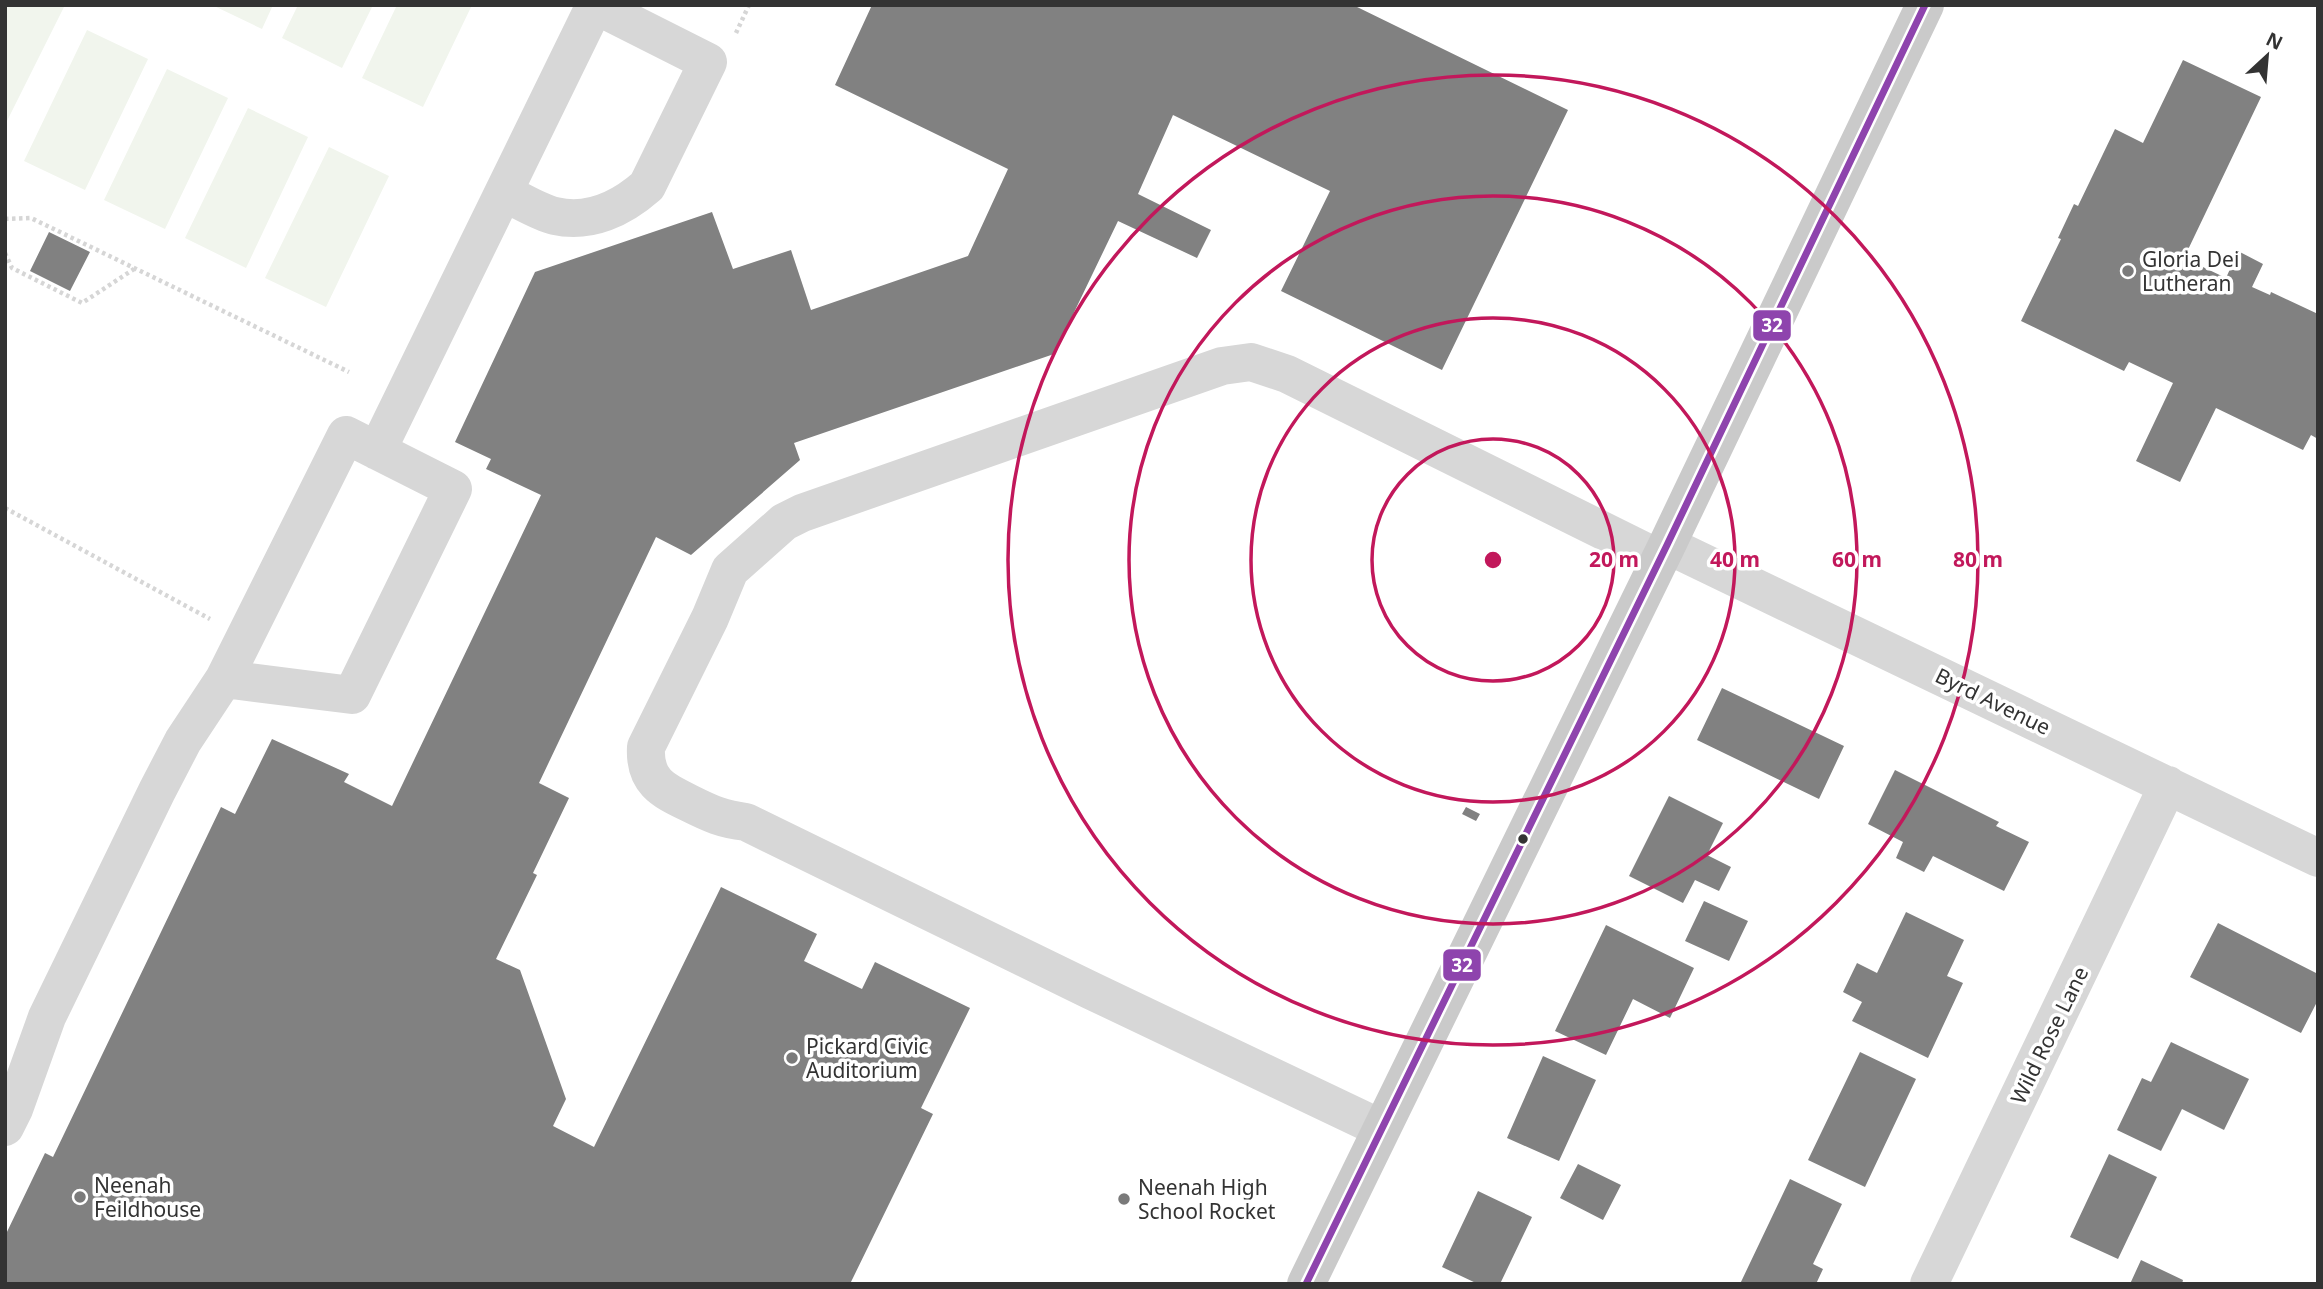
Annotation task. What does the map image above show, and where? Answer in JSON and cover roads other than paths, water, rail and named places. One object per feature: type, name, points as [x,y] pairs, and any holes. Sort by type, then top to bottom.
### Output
[{"type":"main road","points":[[1306,1284],[1664,552],[1925,5]]},
{"type":"street","points":[[377,451],[595,5],[708,62],[647,186],[634,197],[601,215],[580,217],[555,216],[504,193]]},
{"type":"street","name":"Byrd Avenue","points":[[1380,1128],[746,822],[722,819],[664,792],[649,773],[646,747],[710,618],[730,570],[784,522],[802,513],[1222,366],[1251,362],[1287,374],[2168,785],[2318,858]]},
{"type":"street","points":[[5,1127],[47,1017],[144,816],[183,741],[224,679],[346,435],[453,489],[352,695],[224,679]]},
{"type":"street","name":"Wild Rose Lane","points":[[1929,1284],[2168,785]]},
{"type":"place","name":"Gloria Dei Lutheran","points":[[2128,271]]},
{"type":"place","name":"Pickard Civic Auditorium","points":[[792,1058]]},
{"type":"place","name":"Neenah Feildhouse","points":[[80,1197]]},
{"type":"place","name":"Neenah High School Rocket","points":[[1124,1199]]}]
